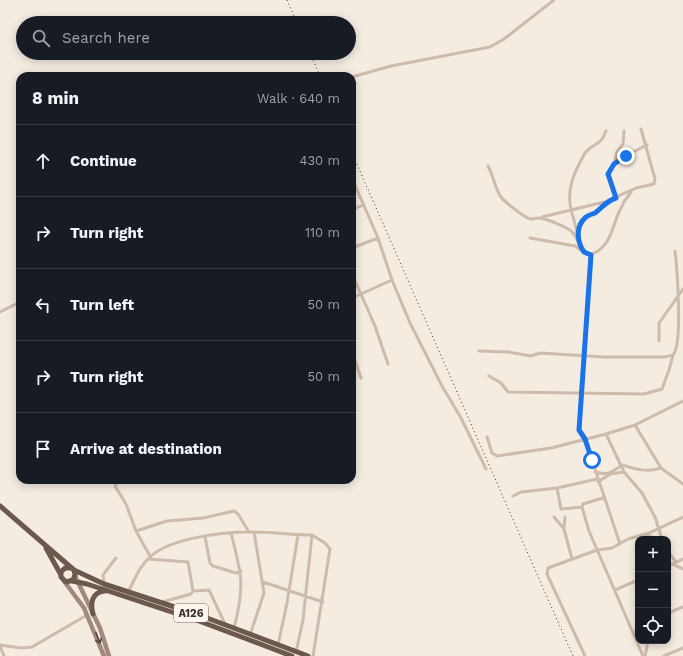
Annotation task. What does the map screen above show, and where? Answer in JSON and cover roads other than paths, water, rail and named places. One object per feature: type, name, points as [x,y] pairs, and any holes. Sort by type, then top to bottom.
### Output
[{"type":"highway","name":"A126","points":[[0,506],[72,569],[104,584],[234,628],[278,645],[294,654]]},
{"type":"highway","name":"A126","points":[[44,545],[64,581],[74,579],[78,582],[199,621],[294,654],[308,656]]},
{"type":"highway","points":[[61,575],[63,570],[72,569],[74,579]]},
{"type":"highway","points":[[90,614],[91,604],[96,594],[103,592],[114,593]]},
{"type":"main road","points":[[64,581],[90,614],[110,656]]},
{"type":"main road","points":[[78,582],[104,656]]},
{"type":"street","points":[[356,76],[391,66],[490,46],[504,39],[554,0]]},
{"type":"street","points":[[488,166],[494,178],[500,197],[528,218],[540,218],[571,211],[607,201],[654,184],[655,179],[647,145],[641,129]]},
{"type":"street","points":[[577,237],[577,226],[571,211],[569,194],[575,172],[585,153],[589,148],[600,143],[606,131]]},
{"type":"street","points":[[616,198],[608,174],[614,164],[617,152],[623,144],[624,132]]},
{"type":"street","points":[[614,164],[632,152],[647,145]]},
{"type":"street","points":[[356,188],[378,238],[392,280],[410,323],[442,386],[461,418],[486,469]]},
{"type":"street","points":[[591,255],[600,249],[610,236],[619,211],[632,191]]},
{"type":"street","points":[[577,237],[585,218],[596,212],[607,201]]},
{"type":"street","points":[[356,208],[363,205]]},
{"type":"street","points":[[540,218],[571,231],[577,237],[584,252]]},
{"type":"street","points":[[356,246],[378,238]]},
{"type":"street","points":[[530,238],[574,246],[591,255]]},
{"type":"street","points":[[489,376],[501,383],[508,392],[644,394],[662,389],[681,335],[675,251]]},
{"type":"street","points":[[591,255],[579,430],[585,439],[603,498],[620,544]]},
{"type":"street","points":[[356,297],[392,280]]},
{"type":"street","points":[[356,283],[388,364]]},
{"type":"street","points":[[659,341],[660,323],[683,289]]},
{"type":"street","points":[[0,312],[16,304]]},
{"type":"street","points":[[479,351],[508,352],[530,356],[540,353],[584,356],[664,357],[673,355]]},
{"type":"street","points":[[356,364],[361,378]]},
{"type":"street","points":[[487,437],[492,453],[497,456],[551,448],[635,425],[683,400]]},
{"type":"street","points":[[635,425],[661,468],[683,484]]},
{"type":"street","points":[[606,434],[624,472],[642,493],[655,517],[661,536]]},
{"type":"street","points":[[622,465],[634,469],[652,470],[661,468]]},
{"type":"street","points":[[513,496],[521,492],[598,481],[622,465]]},
{"type":"street","points":[[595,472],[610,474],[624,472]]},
{"type":"street","points":[[115,484],[126,504],[136,531],[150,556]]},
{"type":"street","points":[[557,488],[561,509],[582,507],[583,504],[603,498]]},
{"type":"street","points":[[582,507],[590,531],[644,656]]},
{"type":"street","points":[[136,531],[167,521],[203,518],[234,511],[238,514],[249,532]]},
{"type":"street","points":[[554,517],[564,529]]},
{"type":"street","points":[[565,517],[564,529],[572,560]]},
{"type":"street","points":[[585,656],[547,574],[548,568],[598,550],[612,548],[628,539],[645,534],[683,517]]},
{"type":"street","points":[[128,592],[142,565],[150,556],[164,547],[184,540],[231,533],[249,532],[312,536],[325,543],[330,549],[323,602],[313,656]]},
{"type":"street","points":[[250,635],[264,593],[254,532]]},
{"type":"street","points":[[231,533],[241,571],[240,603],[234,628]]},
{"type":"street","points":[[645,534],[649,536]]},
{"type":"street","points":[[278,645],[298,535]]},
{"type":"street","points":[[294,654],[303,620],[312,536]]},
{"type":"street","points":[[205,537],[210,563],[236,573],[241,571]]},
{"type":"street","points":[[671,556],[676,562]]},
{"type":"street","points":[[104,584],[103,576],[116,558]]},
{"type":"street","points":[[672,564],[683,559]]},
{"type":"street","points":[[148,560],[188,562],[193,591]]},
{"type":"street","points":[[672,564],[683,569]]},
{"type":"street","points":[[615,590],[635,581]]},
{"type":"street","points":[[263,582],[323,602]]},
{"type":"street","points":[[160,603],[191,594],[193,591],[209,590],[225,625]]},
{"type":"street","points":[[671,612],[683,607]]},
{"type":"street","points":[[4,656],[0,646],[21,648],[32,647],[90,614]]},
{"type":"street","points":[[644,656],[647,644]]},
{"type":"street","points":[[664,656],[683,648]]},
{"type":"railway","points":[[287,0],[294,16]]},
{"type":"railway","points":[[313,60],[318,72]]},
{"type":"railway","points":[[356,162],[573,656]]}]
